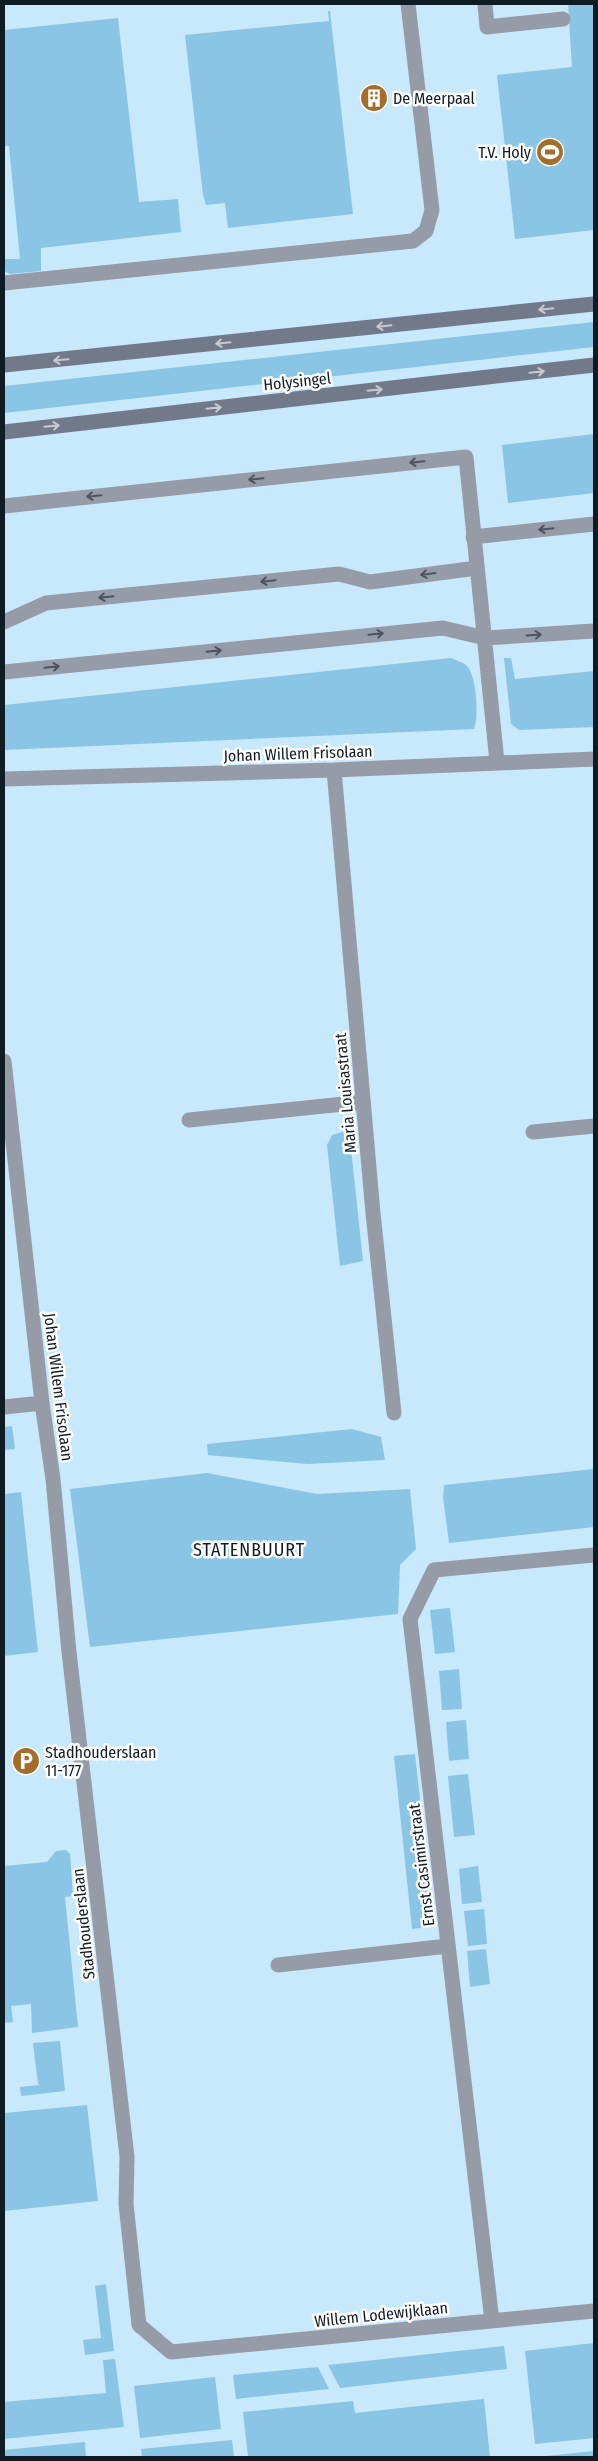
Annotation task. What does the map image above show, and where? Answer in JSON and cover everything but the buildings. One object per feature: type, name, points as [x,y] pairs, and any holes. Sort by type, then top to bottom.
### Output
[{"type":"street","points":[[4,283],[413,241],[426,231],[432,210],[408,4]]},
{"type":"street","points":[[485,4],[487,27],[563,19]]},
{"type":"street","points":[[4,365],[594,304]]},
{"type":"street","name":"Holysingel","points":[[4,432],[594,365]]},
{"type":"street","points":[[4,506],[466,457],[496,762]]},
{"type":"street","points":[[473,537],[594,524]]},
{"type":"street","points":[[4,622],[46,604],[339,574],[370,582],[477,568]]},
{"type":"street","points":[[4,672],[443,628],[485,638],[594,631]]},
{"type":"street","name":"Johan Willem Frisolaan","points":[[4,779],[334,770],[594,759]]},
{"type":"street","name":"Maria Louisastraat","points":[[334,770],[363,1102],[394,1413]]},
{"type":"street","name":"Johan Willem Frisolaan","points":[[4,1060],[42,1403],[53,1479]]},
{"type":"street","points":[[188,1120],[363,1102]]},
{"type":"street","points":[[533,1132],[594,1126]]},
{"type":"street","points":[[4,1407],[42,1403]]},
{"type":"street","name":"Stadhouderslaan","points":[[53,1479],[69,1652],[126,2157],[126,2204],[139,2325],[171,2352]]},
{"type":"street","name":"Ernst Casimirstraat","points":[[492,2321],[410,1619],[434,1570],[594,1555]]},
{"type":"street","points":[[278,1965],[448,1946]]},
{"type":"street","name":"Willem Lodewijklaan","points":[[171,2352],[594,2311]]},
{"type":"shaded area","name":"T.V. Holy","points":[[568,4],[594,4],[594,230],[515,239],[497,75],[572,67]]},
{"type":"shaded area","points":[[328,11],[330,11],[353,214],[228,228],[225,203],[206,205],[203,195],[185,35],[329,21]]},
{"type":"shaded area","points":[[118,18],[139,202],[178,199],[181,232],[41,248],[41,271],[10,274],[4,271],[4,259],[20,259],[9,146],[4,146],[4,30]]},
{"type":"shaded area","points":[[594,322],[594,347],[4,413],[4,386]]},
{"type":"shaded area","points":[[594,434],[594,493],[508,503],[502,445]]},
{"type":"shaded area","points":[[451,658],[466,665],[473,677],[477,706],[474,729],[4,750],[4,705]]},
{"type":"shaded area","points":[[504,658],[511,658],[515,679],[594,671],[594,727],[519,730],[511,724]]},
{"type":"shaded area","points":[[349,1130],[363,1261],[340,1266],[327,1145],[332,1135]]},
{"type":"shaded area","points":[[12,1426],[15,1449],[4,1450],[4,1427]]},
{"type":"shaded area","points":[[352,1429],[381,1437],[385,1460],[308,1464],[208,1455],[207,1444]]},
{"type":"shaded area","points":[[594,1469],[594,1527],[449,1543],[443,1497],[444,1485]]},
{"type":"shaded area","points":[[207,1473],[317,1494],[410,1489],[416,1549],[400,1565],[398,1614],[90,1647],[70,1489]]},
{"type":"shaded area","points":[[21,1492],[38,1652],[4,1656],[4,1494]]},
{"type":"shaded area","points":[[450,1608],[455,1652],[435,1654],[430,1610]]},
{"type":"shaded area","points":[[459,1669],[462,1709],[442,1710],[439,1671]]},
{"type":"shaded area","points":[[466,1720],[469,1759],[449,1761],[446,1722]]},
{"type":"shaded area","points":[[415,1754],[434,1926],[412,1929],[394,1756]]},
{"type":"shaded area","points":[[468,1774],[475,1835],[454,1837],[448,1776]]},
{"type":"shaded area","points":[[66,1850],[70,1854],[73,1896],[65,1897],[78,2027],[32,2033],[31,2004],[11,2006],[13,2022],[4,2023],[4,1866],[47,1862],[56,1851]]},
{"type":"shaded area","points":[[478,1866],[482,1902],[462,1904],[459,1869]]},
{"type":"shaded area","points":[[484,1909],[487,1944],[468,1946],[464,1911]]},
{"type":"shaded area","points":[[486,1949],[490,1984],[470,1987],[467,1951]]},
{"type":"shaded area","points":[[60,2041],[65,2091],[21,2096],[20,2087],[40,2085],[38,2084],[33,2043]]},
{"type":"shaded area","points":[[87,2105],[98,2201],[4,2211],[4,2113]]},
{"type":"shaded area","points":[[106,2284],[114,2351],[85,2355],[83,2340],[101,2338],[95,2286]]},
{"type":"shaded area","points":[[594,2343],[594,2438],[535,2444],[525,2351]]},
{"type":"shaded area","points":[[504,2346],[507,2369],[340,2388],[328,2365]]},
{"type":"shaded area","points":[[115,2359],[124,2427],[4,2439],[4,2402],[106,2393],[103,2360]]},
{"type":"shaded area","points":[[318,2367],[329,2389],[236,2399],[233,2375]]},
{"type":"shaded area","points":[[215,2377],[221,2429],[140,2438],[134,2386]]},
{"type":"shaded area","points":[[484,2399],[490,2457],[248,2457],[243,2412],[353,2401],[355,2413]]},
{"type":"shaded area","points":[[232,2440],[234,2457],[142,2457],[141,2449]]},
{"type":"shaded area","points":[[85,2442],[86,2457],[4,2457],[4,2450]]},
{"type":"shaded area","points":[[594,2451],[594,2457],[536,2457]]},
{"type":"place","name":"De Meerpaal","points":[[374,98]]},
{"type":"place","name":"T.V. Holy","points":[[550,152]]},
{"type":"place","name":"Stadhouderslaan 11-177","points":[[26,1761]]},
{"type":"district","name":"STATENBUURT","points":[[249,1550]]}]
